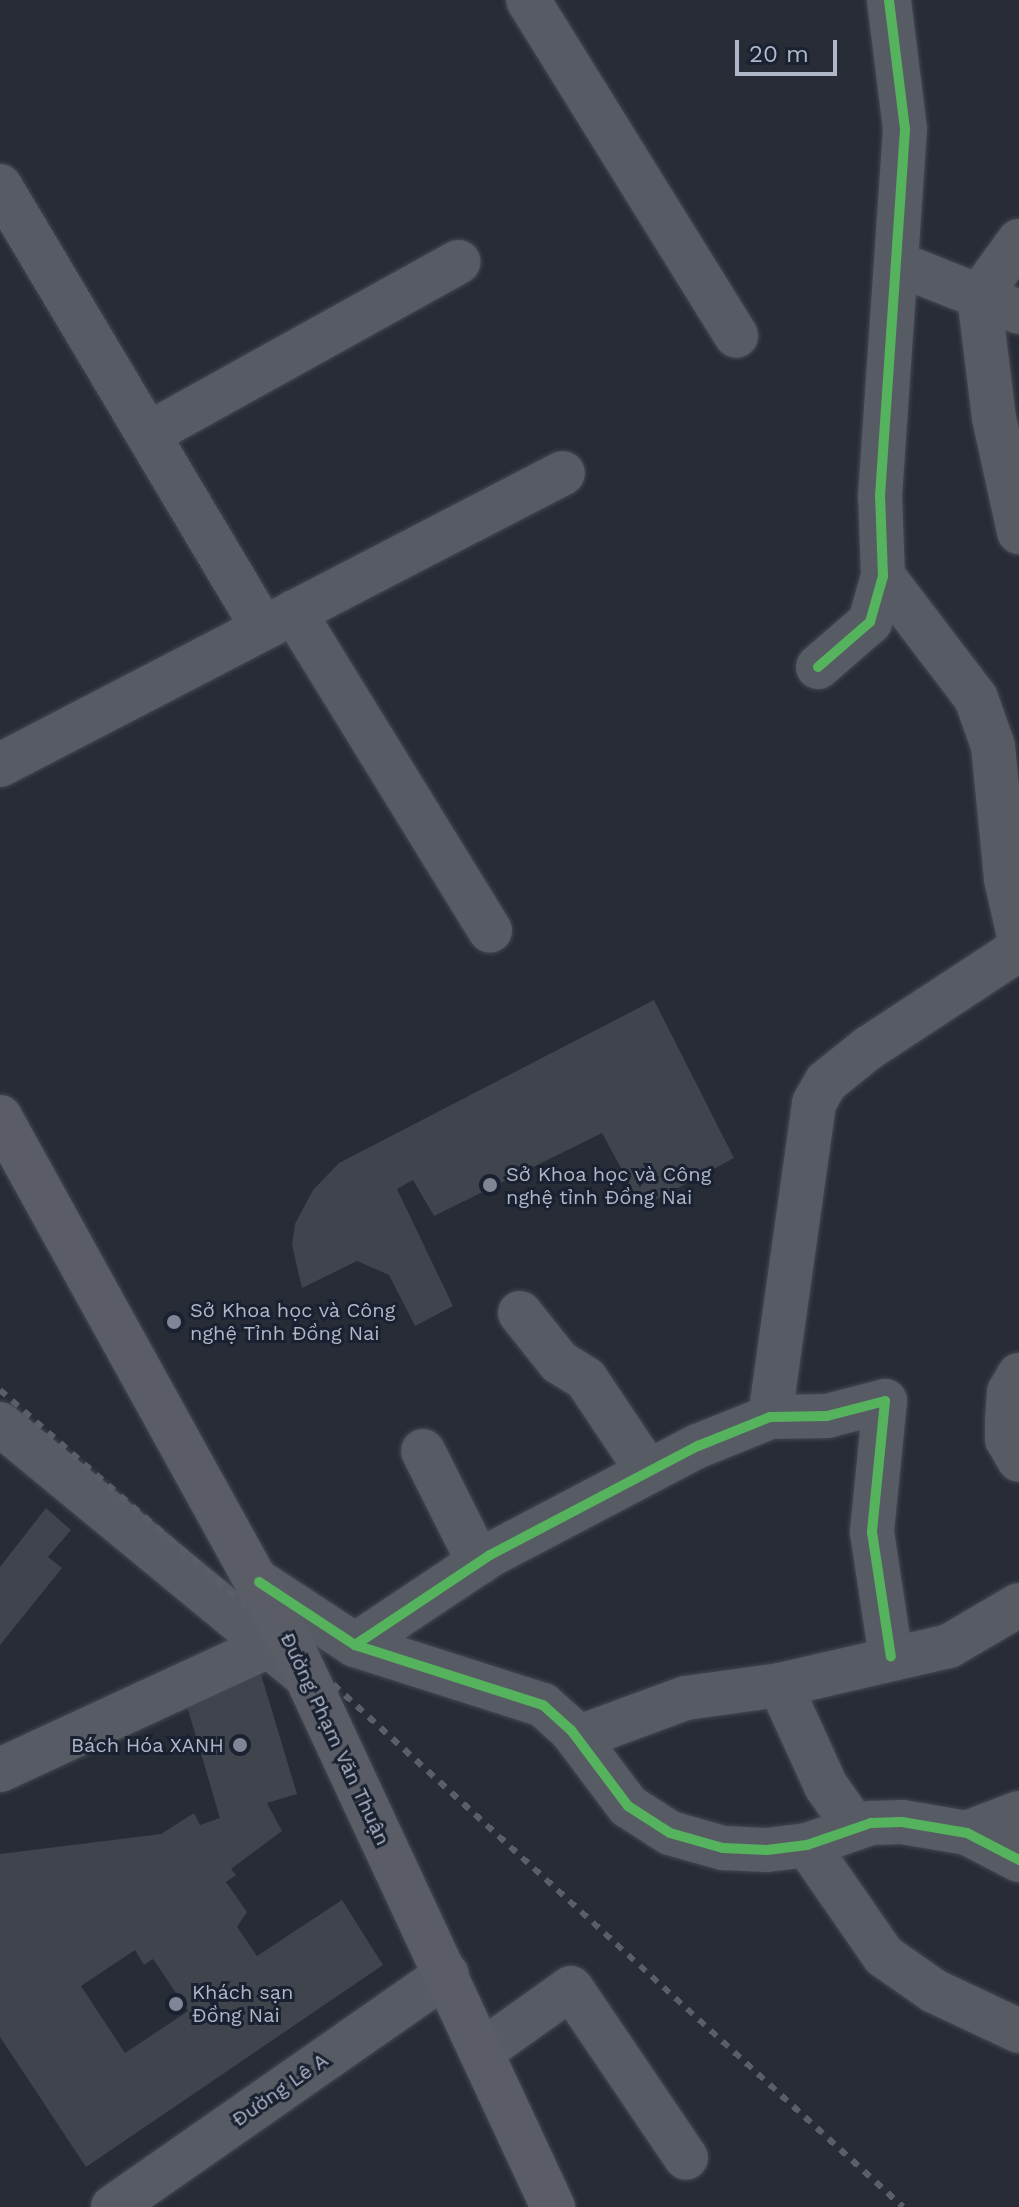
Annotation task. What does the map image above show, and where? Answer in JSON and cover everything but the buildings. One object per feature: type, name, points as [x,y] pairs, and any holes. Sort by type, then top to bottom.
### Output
[{"type":"main road","name":"Đường Phạm Văn Thuận","points":[[0,1117],[259,1582],[447,1974],[553,2207]]},
{"type":"street","points":[[528,0],[736,336]]},
{"type":"street","points":[[818,667],[870,622],[883,576],[880,496],[905,129],[889,0]]},
{"type":"street","points":[[0,186],[148,434],[279,620],[490,931]]},
{"type":"street","points":[[1019,241],[979,296],[990,389],[1019,532]]},
{"type":"street","points":[[148,434],[458,262]]},
{"type":"street","points":[[898,264],[1019,312]]},
{"type":"street","points":[[0,765],[563,473]]},
{"type":"street","points":[[883,576],[976,698],[993,746],[1006,879],[1019,936]]},
{"type":"street","points":[[770,1417],[814,1103],[826,1082],[867,1049],[1019,949]]},
{"type":"street","points":[[520,1313],[559,1362],[586,1379],[647,1470]]},
{"type":"street","points":[[1019,1375],[1009,1392],[1007,1420],[1007,1439],[1019,1460]]},
{"type":"street","points":[[355,1645],[479,1563],[647,1470],[770,1417],[827,1416],[885,1401],[872,1532],[891,1657]]},
{"type":"street","points":[[0,1424],[305,1675]]},
{"type":"street","points":[[423,1451],[479,1563]]},
{"type":"street","points":[[259,1582],[355,1645],[413,1668],[521,1694],[543,1705],[577,1738],[628,1806],[670,1833],[723,1848],[807,1845],[855,1827],[902,1822],[967,1833],[1019,1860]]},
{"type":"street","points":[[577,1738],[686,1698],[780,1685],[949,1646],[1019,1605]]},
{"type":"street","points":[[0,1770],[268,1646]]},
{"type":"street","points":[[780,1685],[826,1786],[855,1827]]},
{"type":"street","points":[[967,1833],[1019,1813]]},
{"type":"street","points":[[807,1845],[884,1956],[934,1991],[1019,2031]]},
{"type":"street","name":"Đường Lê A","points":[[113,2207],[447,1974]]},
{"type":"street","points":[[481,2052],[571,1988],[686,2158]]},
{"type":"railway","points":[[0,1390],[298,1652],[903,2207]]},
{"type":"cycle path","points":[[818,667],[870,622],[883,576],[880,496],[905,129],[889,0]]},
{"type":"cycle path","points":[[355,1645],[490,1555],[698,1446],[770,1417],[827,1416],[885,1401],[872,1532],[891,1657]]},
{"type":"cycle path","points":[[259,1582],[355,1645],[543,1705],[571,1730],[628,1806],[670,1833],[723,1848],[767,1850],[807,1845],[871,1823],[902,1822],[967,1833],[1019,1860]]},
{"type":"place","name":"Sở Khoa học và Công nghệ tỉnh Đồng Nai","points":[[490,1185]]},
{"type":"place","name":"Sở Khoa học và Công nghệ Tỉnh Đồng Nai","points":[[174,1322]]},
{"type":"place","name":"Bách Hóa XANH","points":[[240,1745]]},
{"type":"place","name":"Khách sạn Đồng Nai","points":[[176,2004]]}]
